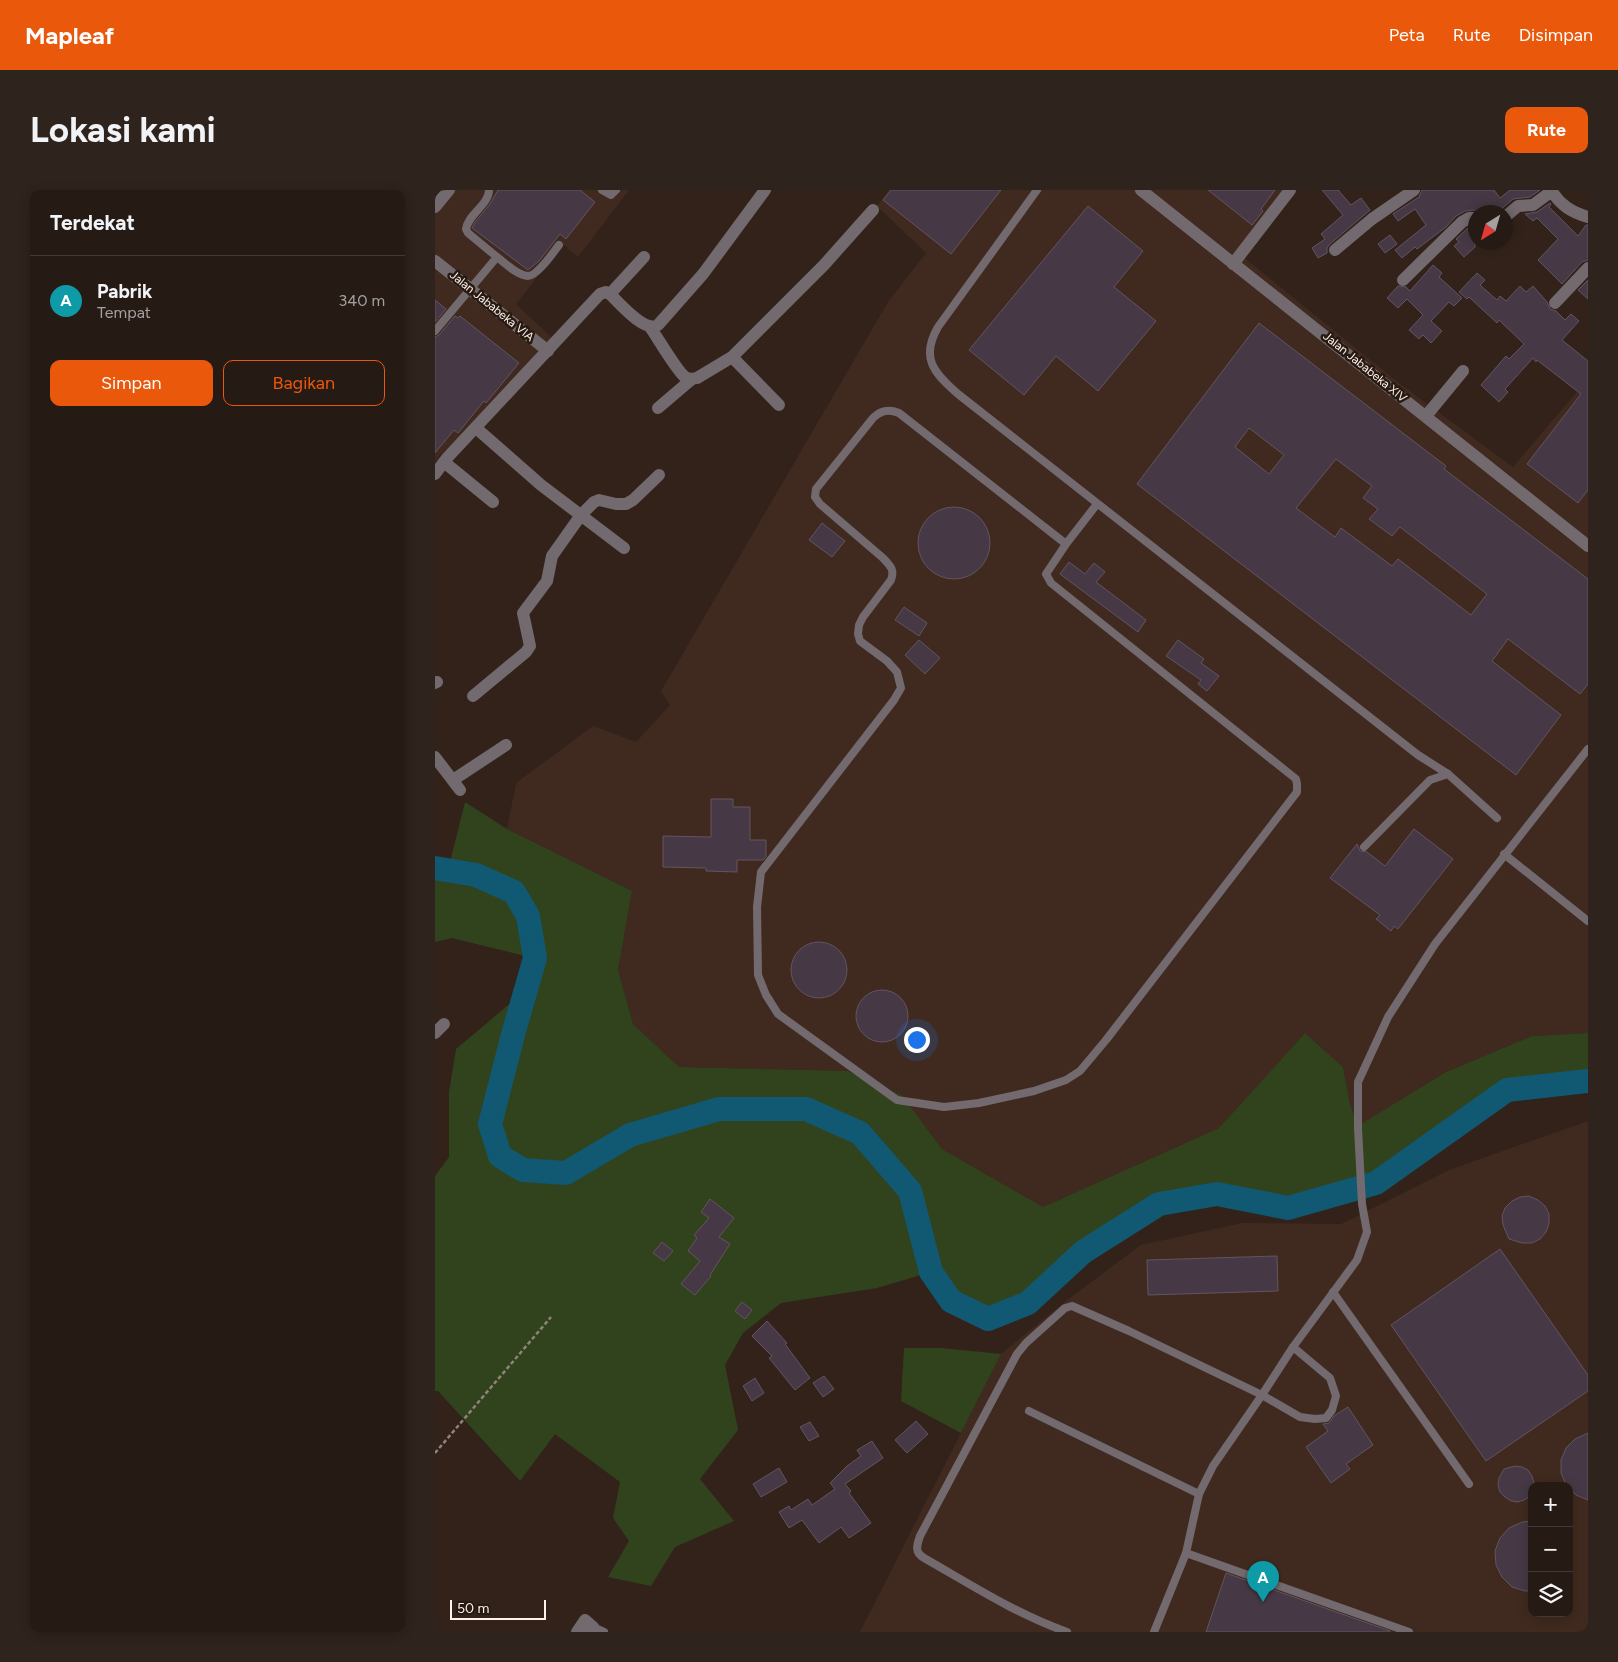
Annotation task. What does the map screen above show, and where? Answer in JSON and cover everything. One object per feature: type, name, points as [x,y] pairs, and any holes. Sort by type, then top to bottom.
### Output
[{"type":"street","points":[[435,207],[449,190]]},
{"type":"street","points":[[650,327],[658,325],[703,274],[765,190]]},
{"type":"street","name":"Jalan Jababeka XIV","points":[[1141,190],[1588,546]]},
{"type":"street","points":[[1233,264],[1290,190]]},
{"type":"street","points":[[1335,250],[1372,219],[1413,190]]},
{"type":"street","points":[[1513,210],[1518,206],[1533,205],[1551,191],[1564,206],[1573,212],[1588,217]]},
{"type":"street","points":[[658,408],[692,379],[697,378],[732,357],[824,265],[873,210]]},
{"type":"street","points":[[1403,280],[1462,222],[1468,219]]},
{"type":"street","points":[[610,294],[644,257]]},
{"type":"street","name":"Jalan Jababeka VIA","points":[[435,261],[548,351]]},
{"type":"street","points":[[1555,303],[1588,268]]},
{"type":"street","points":[[435,474],[600,294],[606,292],[610,294],[640,322],[650,327],[679,370],[685,377],[692,379]]},
{"type":"street","points":[[732,357],[779,405]]},
{"type":"street","points":[[1426,416],[1463,371]]},
{"type":"street","points":[[476,428],[541,485],[624,548]]},
{"type":"street","points":[[444,462],[493,502]]},
{"type":"street","points":[[473,696],[526,652],[530,646],[523,613],[547,581],[553,556],[581,515],[594,502],[599,500],[626,504],[633,500],[659,475]]},
{"type":"street","points":[[435,757],[456,785],[505,745]]},
{"type":"street","points":[[577,1632],[585,1620],[596,1630]]},
{"type":"lane","points":[[489,190],[489,196],[468,222],[466,229],[468,233],[497,257],[520,274],[528,276],[535,274],[559,245]]},
{"type":"lane","points":[[602,190],[611,195],[616,190]]},
{"type":"lane","points":[[1037,190],[937,327],[931,338],[929,354],[934,371],[941,379],[1097,504],[1418,755],[1448,774],[1497,818]]},
{"type":"lane","points":[[435,331],[497,257]]},
{"type":"lane","points":[[1066,544],[893,410],[879,413],[873,418],[816,489],[815,497],[820,504],[891,567],[893,573],[891,580],[863,617],[859,625],[858,634],[860,640],[887,661],[897,672],[901,688],[894,700],[761,872],[757,906],[758,974],[766,995],[778,1014],[897,1100],[944,1107],[979,1103],[1034,1091],[1066,1080],[1080,1070],[1107,1040],[1297,792],[1295,779],[1051,583],[1046,574],[1066,544],[1097,504]]},
{"type":"lane","points":[[1147,1632],[1154,1632],[1186,1553],[1199,1494],[1213,1466],[1263,1395],[1293,1347],[1357,1260],[1367,1232],[1362,1204],[1358,1128],[1358,1082],[1388,1018],[1435,944],[1588,749]]},
{"type":"lane","points":[[1364,847],[1431,780],[1448,774]]},
{"type":"lane","points":[[1505,854],[1588,921]]},
{"type":"lane","points":[[1333,1292],[1469,1484]]},
{"type":"lane","points":[[1067,1632],[1049,1626],[983,1592],[919,1555],[917,1550],[920,1536],[1008,1370],[1022,1349],[1065,1308],[1072,1306],[1263,1395],[1300,1417],[1326,1418],[1332,1410],[1336,1396],[1330,1378],[1293,1347]]},
{"type":"lane","points":[[1029,1411],[1199,1494]]},
{"type":"lane","points":[[1186,1553],[1409,1632]]},
{"type":"path","points":[[435,1453],[551,1317]]},
{"type":"shaded area","points":[[435,190],[629,190],[578,257],[563,244],[516,304],[552,338],[459,439],[440,455],[435,462]]},
{"type":"shaded area","points":[[889,190],[1283,190],[1237,252],[1400,384],[1513,467],[1588,379],[1588,1033],[1532,1036],[1446,1072],[1358,1127],[1350,1104],[1343,1067],[1305,1033],[1219,1128],[1043,1207],[942,1149],[902,1095],[849,1071],[679,1067],[633,1024],[618,970],[632,891],[507,829],[516,783],[593,726],[636,742],[670,705],[661,691],[888,302],[926,253],[877,206]]},
{"type":"shaded area","points":[[1588,1121],[1588,1632],[860,1632],[1001,1354],[1067,1300],[1141,1245],[1242,1223],[1341,1224],[1449,1170]]},
{"type":"green space","points":[[465,802],[507,829],[632,891],[618,970],[633,1024],[679,1067],[848,1071],[902,1095],[942,1149],[1043,1207],[1219,1128],[1305,1033],[1343,1067],[1350,1104],[1358,1126],[1446,1072],[1532,1036],[1588,1033],[1588,1081],[1507,1090],[1376,1183],[1288,1208],[1217,1194],[1159,1204],[1083,1252],[1028,1303],[988,1319],[951,1301],[931,1272],[877,1288],[781,1303],[743,1333],[725,1365],[738,1430],[700,1479],[734,1521],[675,1547],[651,1586],[608,1577],[629,1541],[613,1518],[620,1482],[555,1434],[520,1481],[438,1391],[435,1391],[435,1176],[449,1157],[449,1092],[456,1049],[525,991],[534,958],[452,938],[435,942],[435,868],[448,870]]},
{"type":"green space","points":[[904,1348],[941,1348],[1001,1354],[961,1433],[901,1401]]},
{"type":"building","points":[[498,190],[580,190],[595,202],[566,239],[560,234],[539,261],[528,270],[472,228]]},
{"type":"building","points":[[891,190],[1001,190],[951,254],[883,200]]},
{"type":"building","points":[[1208,190],[1275,190],[1261,209],[1263,211],[1252,225]]},
{"type":"building","points":[[1322,190],[1338,190],[1351,205],[1361,198],[1370,210],[1330,244],[1327,248],[1327,253],[1318,258],[1312,248],[1325,239],[1321,234],[1343,215]]},
{"type":"building","points":[[1422,190],[1494,190],[1500,198],[1510,190],[1540,190],[1530,197],[1513,199],[1506,205],[1468,205],[1468,211],[1456,216],[1446,227],[1417,249],[1415,247],[1402,258],[1395,250],[1426,225],[1415,209],[1398,221],[1393,214],[1419,197]]},
{"type":"building","points":[[1550,203],[1549,207],[1578,236],[1588,225],[1588,260],[1582,262],[1562,284],[1538,260],[1558,239],[1537,218],[1533,221],[1525,214],[1537,212]]},
{"type":"building","points":[[1088,206],[1143,251],[1114,287],[1156,321],[1098,391],[1056,356],[1024,395],[969,350]]},
{"type":"building","points":[[1468,228],[1468,250],[1472,250],[1464,257],[1454,246],[1459,242],[1456,239]]},
{"type":"building","points":[[1390,235],[1397,244],[1385,253],[1378,244]]},
{"type":"building","points":[[1433,265],[1442,273],[1439,277],[1462,298],[1454,306],[1449,302],[1431,321],[1442,331],[1431,343],[1423,335],[1419,339],[1409,330],[1423,315],[1407,299],[1398,308],[1387,298],[1398,286],[1406,287],[1410,291]]},
{"type":"building","points":[[1477,273],[1485,280],[1480,285],[1497,300],[1500,296],[1506,301],[1520,286],[1526,292],[1533,286],[1547,302],[1550,309],[1556,311],[1565,320],[1571,314],[1579,321],[1562,340],[1588,361],[1588,490],[1578,503],[1527,464],[1581,394],[1533,358],[1505,389],[1508,392],[1499,402],[1481,385],[1506,356],[1509,359],[1524,344],[1499,320],[1497,323],[1469,297],[1467,299],[1459,292]]},
{"type":"building","points":[[1588,280],[1588,299],[1578,290]]},
{"type":"building","points":[[435,300],[446,309],[435,322]]},
{"type":"building","points":[[455,316],[458,318],[460,316],[519,363],[458,433],[454,430],[435,453],[435,337],[439,335]]},
{"type":"building","points":[[1259,323],[1446,466],[1444,469],[1588,579],[1588,684],[1580,694],[1508,639],[1492,661],[1561,715],[1516,775],[1137,484]],"holes":[[[1249,428],[1284,455],[1269,474],[1235,447]],[[1336,459],[1372,486],[1363,498],[1378,509],[1369,519],[1392,536],[1400,527],[1487,594],[1471,615],[1398,559],[1392,566],[1341,528],[1335,537],[1296,508]]]},
{"type":"building","points":[[954,507],[974,513],[984,523],[990,543],[984,563],[974,573],[954,579],[934,573],[924,563],[918,543],[924,523],[934,513]]},
{"type":"building","points":[[822,523],[845,541],[832,557],[809,540]]},
{"type":"building","points":[[1069,562],[1085,574],[1094,563],[1105,572],[1096,582],[1146,620],[1138,632],[1060,574]]},
{"type":"building","points":[[904,607],[927,623],[919,636],[895,620]]},
{"type":"building","points":[[919,640],[940,658],[925,674],[905,655]]},
{"type":"building","points":[[1178,640],[1204,659],[1201,663],[1219,676],[1207,691],[1198,684],[1201,680],[1166,656]]},
{"type":"building","points":[[711,799],[733,799],[733,807],[750,807],[750,840],[766,840],[766,857],[763,860],[737,860],[737,872],[706,871],[706,868],[663,867],[663,836],[711,837]]},
{"type":"building","points":[[1414,829],[1453,859],[1398,929],[1394,926],[1391,931],[1376,919],[1380,915],[1330,878],[1357,844],[1360,851],[1367,852],[1385,866]]},
{"type":"building","points":[[819,942],[834,947],[842,955],[847,970],[842,985],[834,993],[819,998],[804,993],[796,985],[791,970],[796,955],[804,947]]},
{"type":"building","points":[[877,990],[887,990],[901,997],[908,1011],[908,1021],[901,1035],[887,1042],[877,1042],[867,1038],[860,1031],[856,1021],[856,1011],[860,1001],[867,994]]},
{"type":"building","points":[[1529,1196],[1545,1206],[1549,1214],[1549,1224],[1546,1232],[1540,1239],[1532,1243],[1522,1243],[1509,1239],[1503,1225],[1502,1216],[1505,1208],[1512,1201],[1520,1197]]},
{"type":"building","points":[[710,1199],[734,1218],[719,1237],[730,1244],[711,1276],[695,1295],[681,1284],[700,1261],[688,1251],[697,1238],[694,1235],[709,1218],[701,1212]]},
{"type":"building","points":[[662,1242],[673,1251],[664,1261],[653,1253]]},
{"type":"building","points":[[1500,1249],[1588,1375],[1588,1391],[1486,1461],[1391,1325]]},
{"type":"building","points":[[1277,1256],[1278,1291],[1148,1295],[1147,1260]]},
{"type":"building","points":[[742,1302],[752,1310],[745,1319],[735,1311]]},
{"type":"building","points":[[767,1321],[787,1343],[785,1344],[810,1378],[795,1390],[769,1358],[772,1356],[752,1336]]},
{"type":"building","points":[[824,1376],[834,1389],[823,1397],[813,1383]]},
{"type":"building","points":[[755,1378],[764,1393],[752,1401],[743,1386]]},
{"type":"building","points":[[1348,1407],[1373,1445],[1346,1464],[1350,1469],[1331,1483],[1306,1447],[1328,1431],[1323,1424],[1329,1423],[1334,1416]]},
{"type":"building","points":[[916,1421],[928,1434],[907,1453],[895,1440]]},
{"type":"building","points":[[810,1422],[819,1436],[809,1441],[800,1427]]},
{"type":"building","points":[[1588,1433],[1588,1500],[1573,1492],[1573,1482],[1565,1482],[1561,1473],[1561,1460],[1566,1448],[1575,1439]]},
{"type":"building","points":[[872,1441],[883,1458],[845,1484],[851,1491],[849,1493],[871,1523],[849,1538],[841,1527],[819,1543],[802,1520],[789,1528],[779,1512],[789,1506],[791,1510],[808,1499],[812,1505],[835,1489],[830,1483],[847,1466],[861,1456],[857,1450]]},
{"type":"building","points":[[1515,1466],[1528,1470],[1534,1482],[1528,1482],[1528,1497],[1518,1502],[1511,1501],[1500,1492],[1499,1478],[1504,1469]]},
{"type":"building","points":[[779,1468],[787,1482],[761,1497],[753,1484]]},
{"type":"building","points":[[1528,1521],[1528,1591],[1512,1587],[1502,1577],[1496,1565],[1495,1551],[1500,1538],[1509,1528]]},
{"type":"building","points":[[1226,1573],[1390,1631],[1390,1632],[1206,1632]]},
{"type":"waterway","points":[[435,868],[476,875],[514,892],[528,916],[535,958],[490,1124],[500,1156],[523,1170],[566,1173],[630,1135],[719,1109],[806,1109],[860,1133],[910,1191],[931,1272],[951,1301],[988,1319],[1028,1303],[1083,1252],[1159,1204],[1217,1194],[1288,1208],[1376,1183],[1507,1090],[1588,1081]]},
{"type":"place","name":"Pabrik","points":[[1263,1602]]}]
